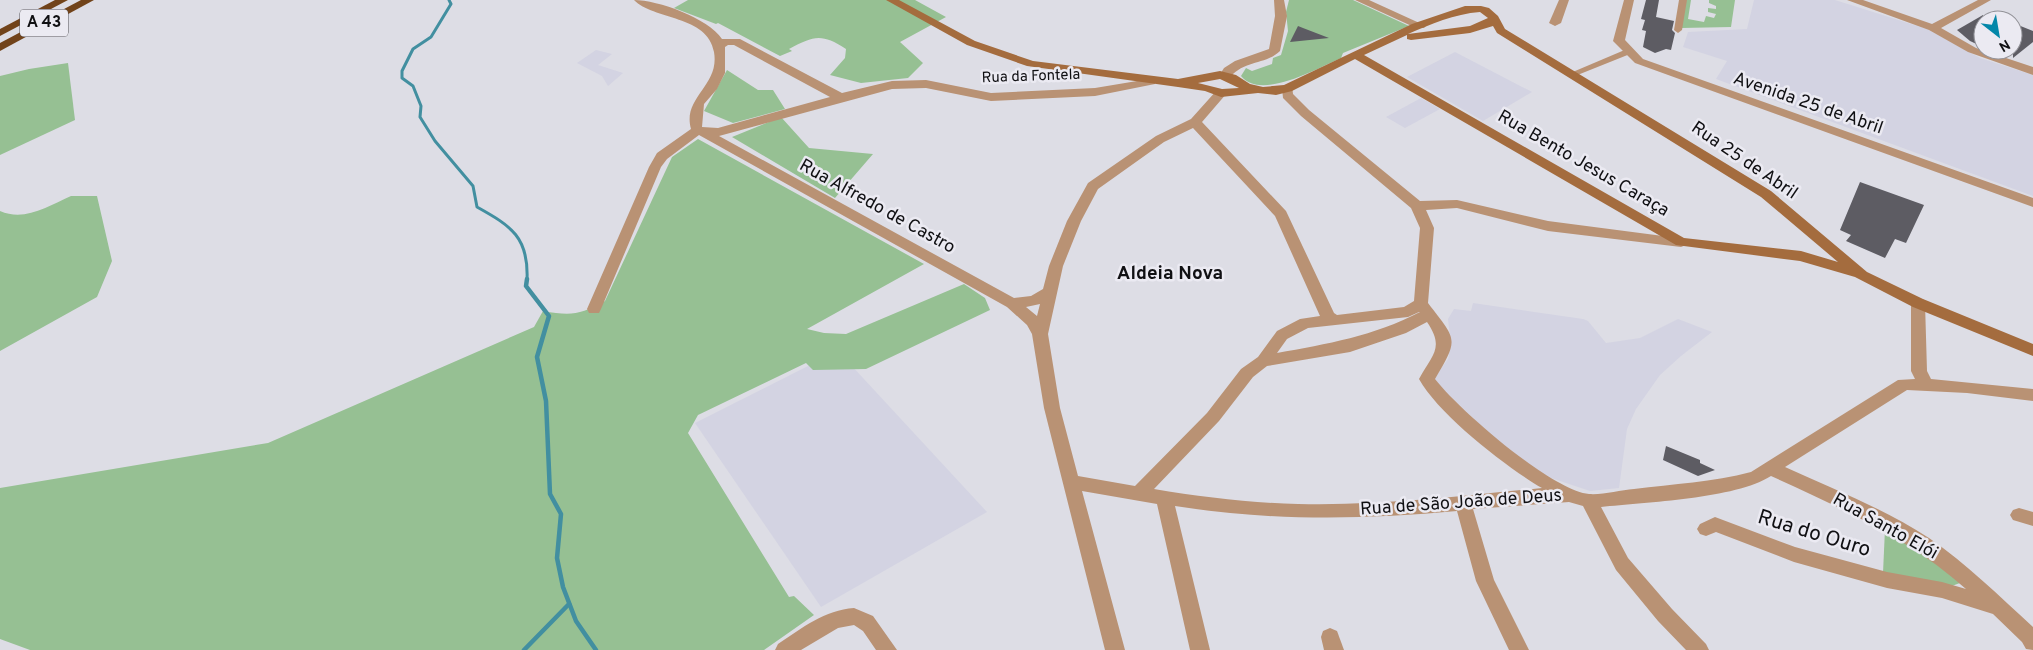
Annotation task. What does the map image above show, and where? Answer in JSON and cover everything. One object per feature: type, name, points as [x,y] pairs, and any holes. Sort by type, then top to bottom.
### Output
[{"type":"highway","name":"A 43","points":[[0,33],[63,0]]},
{"type":"highway","name":"A 43","points":[[0,48],[89,0]]},
{"type":"main road","points":[[891,0],[971,43],[1031,64],[1152,81],[1229,85],[1288,92],[1420,26],[1484,0]]},
{"type":"main road","points":[[1491,0],[1489,5],[1493,16]]},
{"type":"main road","points":[[1468,8],[1481,9],[1493,16]]},
{"type":"main road","points":[[1360,57],[1412,36],[1486,26],[1493,16]]},
{"type":"main road","name":"Rua 25 de Abril","points":[[1493,16],[1501,30],[1766,194],[1862,275],[1918,303],[2033,350]]},
{"type":"main road","name":"Rua Bento Jesus Caraça","points":[[1360,57],[1681,242],[1806,258],[1862,275]]},
{"type":"main road","points":[[1208,84],[1215,75],[1229,85]]},
{"type":"main road","points":[[1806,258],[1821,252],[1825,244]]},
{"type":"street","points":[[594,309],[655,167],[662,156],[698,130],[696,128],[698,103],[710,91],[721,65],[719,46],[712,31],[639,0]]},
{"type":"street","points":[[1115,650],[1052,408],[1040,334],[1048,293],[1056,266],[1074,221],[1093,186],[1119,166],[1160,140],[1195,122],[1229,85],[1226,72],[1238,64],[1274,51],[1281,16],[1279,0]]},
{"type":"street","points":[[1360,0],[1420,26]]},
{"type":"street","points":[[1555,23],[1564,0]]},
{"type":"street","points":[[1572,74],[1627,52],[1619,42],[1629,1],[1616,0]]},
{"type":"street","points":[[1678,30],[1683,0]]},
{"type":"street","points":[[1852,0],[1933,28],[1972,50],[2033,71]]},
{"type":"street","points":[[1933,28],[1986,0]]},
{"type":"street","points":[[719,46],[725,42],[736,41],[840,97]]},
{"type":"street","name":"Avenida 25 de Abril","points":[[1627,52],[1639,61],[1680,78],[2033,203]]},
{"type":"street","name":"Rua da Fontela","points":[[698,130],[709,133],[732,128],[867,90],[910,83],[926,84],[991,97],[1095,92],[1152,81]]},
{"type":"street","points":[[1288,92],[1305,113],[1417,206],[1428,228],[1424,308],[1442,333],[1445,349],[1427,379],[1435,391],[1492,444],[1541,481],[1569,495]]},
{"type":"street","points":[[1195,122],[1281,214],[1328,317],[1337,320]]},
{"type":"street","points":[[724,143],[723,135],[732,128]]},
{"type":"street","name":"Rua Alfredo de Castro","points":[[698,130],[1012,303],[1033,321],[1040,334]]},
{"type":"street","points":[[1417,206],[1457,204],[1548,226],[1681,242]]},
{"type":"street","points":[[1621,236],[1633,232],[1637,228],[1637,221],[1625,210]]},
{"type":"street","points":[[1012,303],[1034,301],[1048,293]]},
{"type":"street","points":[[1918,303],[1919,371],[1926,385]]},
{"type":"street","points":[[1138,494],[1213,417],[1247,373],[1263,361],[1282,335],[1305,323],[1408,312],[1424,308]]},
{"type":"street","points":[[1263,361],[1350,346],[1400,329],[1424,308]]},
{"type":"street","name":"Rua de São João de Deus","points":[[1072,482],[1164,498],[1262,510],[1303,511],[1463,503],[1546,495],[1569,495],[1589,501],[1728,486],[1756,477],[1904,384],[2033,395]]},
{"type":"street","name":"Rua Santo Elói","points":[[1770,468],[1867,514],[1920,542],[1959,571],[2033,643]]},
{"type":"street","points":[[1164,498],[1200,650]]},
{"type":"street","points":[[1589,501],[1622,564],[1665,615],[1698,650]]},
{"type":"street","points":[[1463,503],[1485,581],[1519,650]]},
{"type":"street","name":"Rua do Ouro","points":[[1706,529],[1715,524],[1794,554],[1887,580],[1942,590],[1998,607]]},
{"type":"street","points":[[785,650],[835,619],[854,616],[863,620],[887,650]]},
{"type":"shaded area","points":[[1754,0],[1835,0],[1927,29],[1973,54],[1973,60],[1986,60],[2033,75],[2033,196],[1716,79],[1727,61],[1683,47],[1688,32],[1747,29]]},
{"type":"shaded area","points":[[596,50],[612,54],[598,65],[623,73],[608,86],[602,76],[577,63]]},
{"type":"shaded area","points":[[1455,52],[1532,92],[1483,121],[1407,77]]},
{"type":"shaded area","points":[[1421,98],[1440,109],[1405,128],[1386,117]]},
{"type":"shaded area","points":[[1473,303],[1583,319],[1588,321],[1606,343],[1640,338],[1678,319],[1712,332],[1660,375],[1636,409],[1627,429],[1619,488],[1590,491],[1548,477],[1530,467],[1491,435],[1433,380],[1448,359],[1451,345],[1448,319],[1454,309],[1471,311]]},
{"type":"shaded area","points":[[824,358],[851,365],[987,512],[821,607],[695,423]]},
{"type":"green space","points":[[688,0],[915,0],[946,17],[900,42],[923,63],[908,78],[861,83],[830,75],[845,58],[846,49],[830,40],[811,39],[789,49],[792,51],[780,56],[718,23],[716,24],[674,8]]},
{"type":"green space","points":[[1289,0],[1353,0],[1409,26],[1343,53],[1341,58],[1305,75],[1275,84],[1262,85],[1250,83],[1241,76],[1246,68],[1252,71],[1272,64],[1273,58],[1281,55],[1288,31],[1286,12]]},
{"type":"green space","points":[[1686,0],[1691,0],[1688,19],[1704,22],[1706,16],[1714,18],[1716,14],[1708,12],[1708,8],[1716,9],[1716,6],[1709,3],[1709,0],[1735,0],[1731,27],[1681,28]]},
{"type":"green space","points":[[68,63],[75,120],[0,155],[0,76]]},
{"type":"green space","points":[[727,70],[758,90],[773,90],[785,109],[733,123],[704,111]]},
{"type":"green space","points":[[781,117],[809,148],[873,154],[835,198],[732,137]]},
{"type":"green space","points":[[698,139],[924,264],[807,329],[824,333],[846,334],[964,284],[985,298],[990,310],[866,369],[813,370],[806,363],[698,415],[688,433],[789,597],[794,596],[814,615],[764,650],[30,650],[0,639],[0,488],[268,443],[534,327],[543,311],[568,314],[582,312],[596,306],[605,301],[672,157]]},
{"type":"green space","points":[[71,196],[97,196],[112,261],[97,297],[0,351],[0,211],[18,215],[27,214]]},
{"type":"green space","points":[[1885,529],[1928,553],[1960,583],[1949,587],[1883,573]]},
{"type":"building","points":[[1646,0],[1659,0],[1656,17],[1674,21],[1672,30],[1675,33],[1671,50],[1666,49],[1655,53],[1643,47],[1646,31],[1642,30],[1645,20],[1641,19]]},
{"type":"building","points":[[1973,21],[1973,42],[1970,41],[1957,30]]},
{"type":"building","points":[[1298,26],[1303,28],[1329,38],[1290,42]]},
{"type":"building","points":[[2023,27],[2033,31],[2033,42],[2023,50]]},
{"type":"building","points":[[1860,182],[1924,205],[1906,243],[1895,239],[1885,258],[1846,241],[1851,235],[1840,230]]},
{"type":"building","points":[[1666,446],[1700,460],[1700,463],[1715,470],[1698,476],[1663,460]]},
{"type":"waterway","points":[[449,0],[451,4],[431,37],[413,49],[402,71],[402,78],[413,86],[421,106],[420,117],[435,141],[473,186],[477,207],[508,227],[521,243],[525,253],[527,279]]},
{"type":"waterway","points":[[527,279],[526,286],[549,316],[537,357],[546,401],[550,494],[561,514],[557,558],[563,587],[576,621],[596,650]]},
{"type":"waterway","points":[[524,650],[569,604]]},
{"type":"district","name":"Aldeia Nova","points":[[1170,274]]}]
